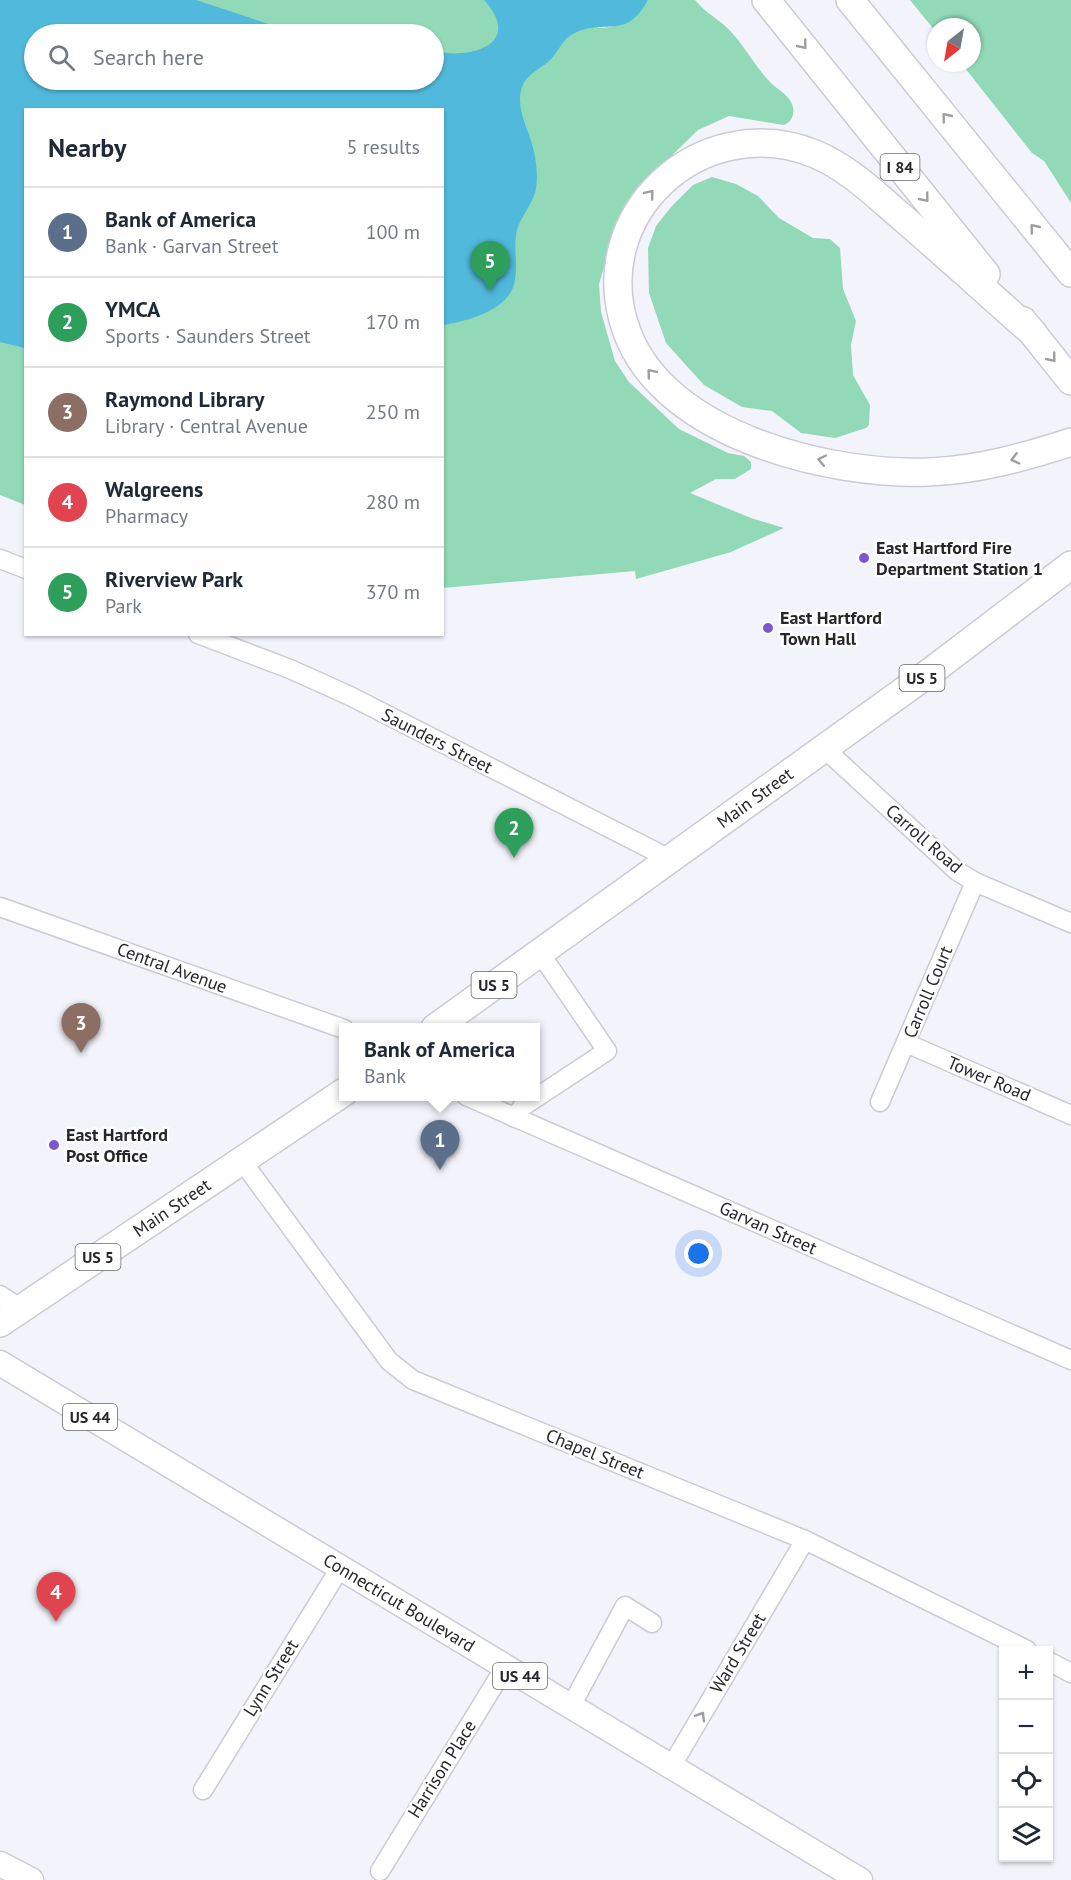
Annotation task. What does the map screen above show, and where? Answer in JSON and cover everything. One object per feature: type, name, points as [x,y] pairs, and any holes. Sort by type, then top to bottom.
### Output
[{"type":"highway","name":"I 84","points":[[766,0],[1071,381]]},
{"type":"highway","points":[[850,0],[1071,273]]},
{"type":"highway","points":[[1034,334],[852,176],[816,154],[786,145],[758,142],[732,145],[705,153],[680,167],[658,185],[640,207],[628,230],[620,259],[618,289],[622,319],[641,360],[657,380],[688,407],[738,435],[817,460],[905,472],[982,466],[1071,442]]},
{"type":"highway","name":"Main Street","points":[[442,1023],[950,658],[1071,565]]},
{"type":"highway","name":"Main Street","points":[[7,1309],[242,1161],[339,1095]]},
{"type":"main road","name":"Connecticut Boulevard","points":[[0,1363],[860,1880]]},
{"type":"main road","points":[[1,1866],[31,1880]]},
{"type":"street","points":[[0,559],[24,568]]},
{"type":"street","name":"Saunders Street","points":[[203,636],[290,669],[350,696],[670,859]]},
{"type":"street","name":"Carroll Road","points":[[824,748],[940,858],[975,882],[1071,923]]},
{"type":"street","name":"Carroll Court","points":[[880,1102],[975,882]]},
{"type":"street","name":"Central Avenue","points":[[0,908],[339,1027]]},
{"type":"street","points":[[540,953],[607,1051],[540,1095]]},
{"type":"street","name":"Tower Road","points":[[906,1043],[1071,1115]]},
{"type":"street","name":"Garvan Street","points":[[477,1101],[1071,1360]]},
{"type":"street","points":[[515,1118],[522,1107],[531,1101]]},
{"type":"street","name":"Chapel Street","points":[[242,1161],[389,1361],[400,1371],[423,1384],[805,1540],[1019,1646]]},
{"type":"street","name":"Ward Street","points":[[671,1767],[805,1540]]},
{"type":"street","name":"Lynn Street","points":[[203,1790],[340,1568]]},
{"type":"street","points":[[571,1706],[625,1606],[652,1623]]},
{"type":"street","points":[[1053,1663],[1071,1672]]},
{"type":"street","name":"Harrison Place","points":[[380,1871],[506,1667]]},
{"type":"green space","points":[[0,0],[606,0],[598,28],[627,22],[638,14],[648,0],[695,0],[730,30],[765,76],[791,102],[793,116],[784,125],[729,116],[698,130],[658,169],[607,257],[599,284],[601,312],[615,361],[629,382],[679,429],[728,453],[744,456],[751,462],[751,469],[735,479],[716,479],[690,493],[751,518],[784,528],[731,552],[636,579],[635,571],[444,588],[444,108],[24,108],[24,505],[0,495]]},
{"type":"green space","points":[[910,0],[1071,0],[1071,203],[1044,161],[1032,153],[968,72],[981,72],[981,18],[927,18],[927,21]]},
{"type":"green space","points":[[712,177],[736,184],[758,196],[779,218],[813,238],[830,239],[840,248],[843,289],[856,321],[851,345],[853,375],[870,405],[869,425],[866,428],[835,438],[801,433],[772,411],[742,407],[704,385],[666,343],[649,293],[648,248],[656,226],[671,207],[693,185]]},
{"type":"water","points":[[0,0],[196,0],[269,24],[24,24],[24,90],[444,90],[444,52],[463,53],[477,50],[496,38],[498,28],[495,15],[484,0],[648,0],[640,13],[623,25],[586,29],[570,36],[552,58],[529,76],[524,83],[520,105],[533,148],[536,189],[517,230],[516,274],[512,290],[497,306],[486,312],[444,325],[444,108],[24,108],[24,348],[0,342]]},
{"type":"place","name":"Riverview Park","points":[[490,291]]},
{"type":"place","name":"East Hartford Fire Department Station 1","points":[[864,558]]},
{"type":"place","name":"East Hartford Town Hall","points":[[768,628]]},
{"type":"place","name":"YMCA","points":[[514,858]]},
{"type":"place","name":"Raymond Library","points":[[81,1053]]},
{"type":"place","name":"East Hartford Post Office","points":[[54,1145]]},
{"type":"place","name":"Bank of America","points":[[440,1170]]},
{"type":"place","name":"Walgreens","points":[[56,1622]]}]
